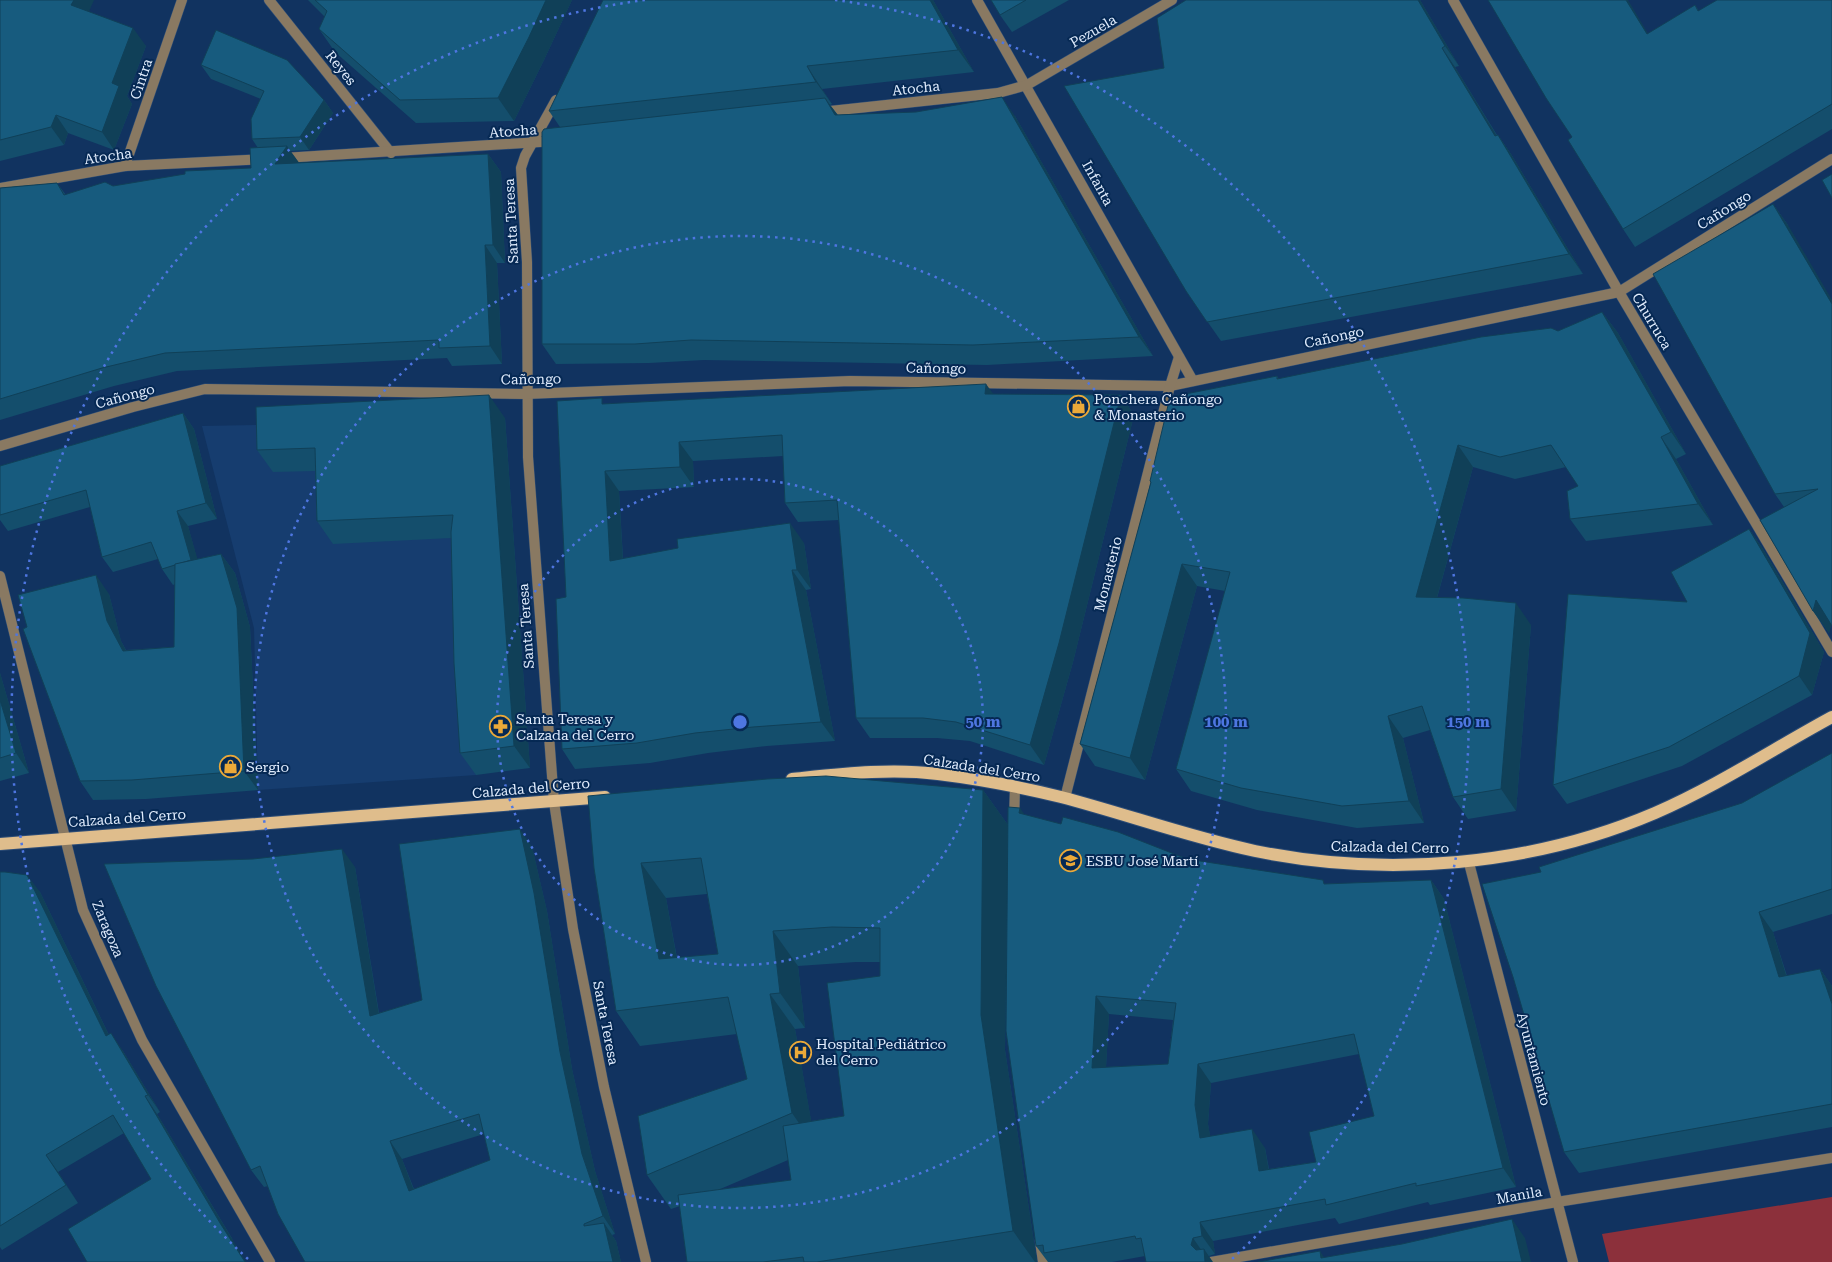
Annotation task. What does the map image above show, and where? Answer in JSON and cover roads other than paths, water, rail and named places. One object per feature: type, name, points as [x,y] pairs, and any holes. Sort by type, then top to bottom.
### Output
[{"type":"main road","name":"Calzada del Cerro","points":[[778,780],[875,770],[936,774],[1065,798],[1164,827],[1264,852],[1338,863],[1469,863],[1570,842],[1654,813],[1715,783],[1832,717]]},
{"type":"main road","name":"Calzada del Cerro","points":[[0,844],[65,837],[554,802],[622,795]]},
{"type":"street","name":"Cintra","points":[[125,166],[182,0]]},
{"type":"street","name":"Reyes","points":[[269,0],[391,153]]},
{"type":"street","name":"Infanta","points":[[978,0],[1028,85],[1193,381]]},
{"type":"street","name":"Pezuela","points":[[1028,85],[1172,0]]},
{"type":"street","name":"Churruca","points":[[1453,0],[1619,292],[1832,652]]},
{"type":"street","name":"Atocha","points":[[810,114],[998,93],[1028,85]]},
{"type":"street","name":"Santa Teresa","points":[[560,93],[534,144],[525,156],[521,168],[527,262],[526,394],[528,457],[554,802],[573,929],[604,1087],[646,1262]]},
{"type":"street","name":"Atocha","points":[[0,188],[125,166],[391,153],[534,144],[563,140]]},
{"type":"street","name":"Cañongo","points":[[0,446],[134,407],[205,389],[526,394],[850,381],[1170,386],[1619,292],[1832,159]]},
{"type":"street","name":"Monasterio","points":[[1065,798],[1179,357]]},
{"type":"street","name":"Zaragoza","points":[[0,576],[83,910],[142,1040],[270,1262]]},
{"type":"street","points":[[1014,787],[1014,836]]},
{"type":"street","name":"Ayuntamiento","points":[[1469,863],[1573,1262]]},
{"type":"street","name":"Manila","points":[[1211,1262],[1557,1202],[1832,1158]]},
{"type":"street","points":[[1039,1233],[1043,1262]]},
{"type":"place","name":"Ponchera Cañongo & Monasterio","points":[[1078,407]]},
{"type":"place","name":"Santa Teresa y Calzada del Cerro","points":[[500,727]]},
{"type":"place","name":"Sergio","points":[[230,767]]},
{"type":"place","name":"ESBU José Martí","points":[[1070,861]]},
{"type":"place","name":"Hospital Pediátrico del Cerro","points":[[800,1052]]}]
